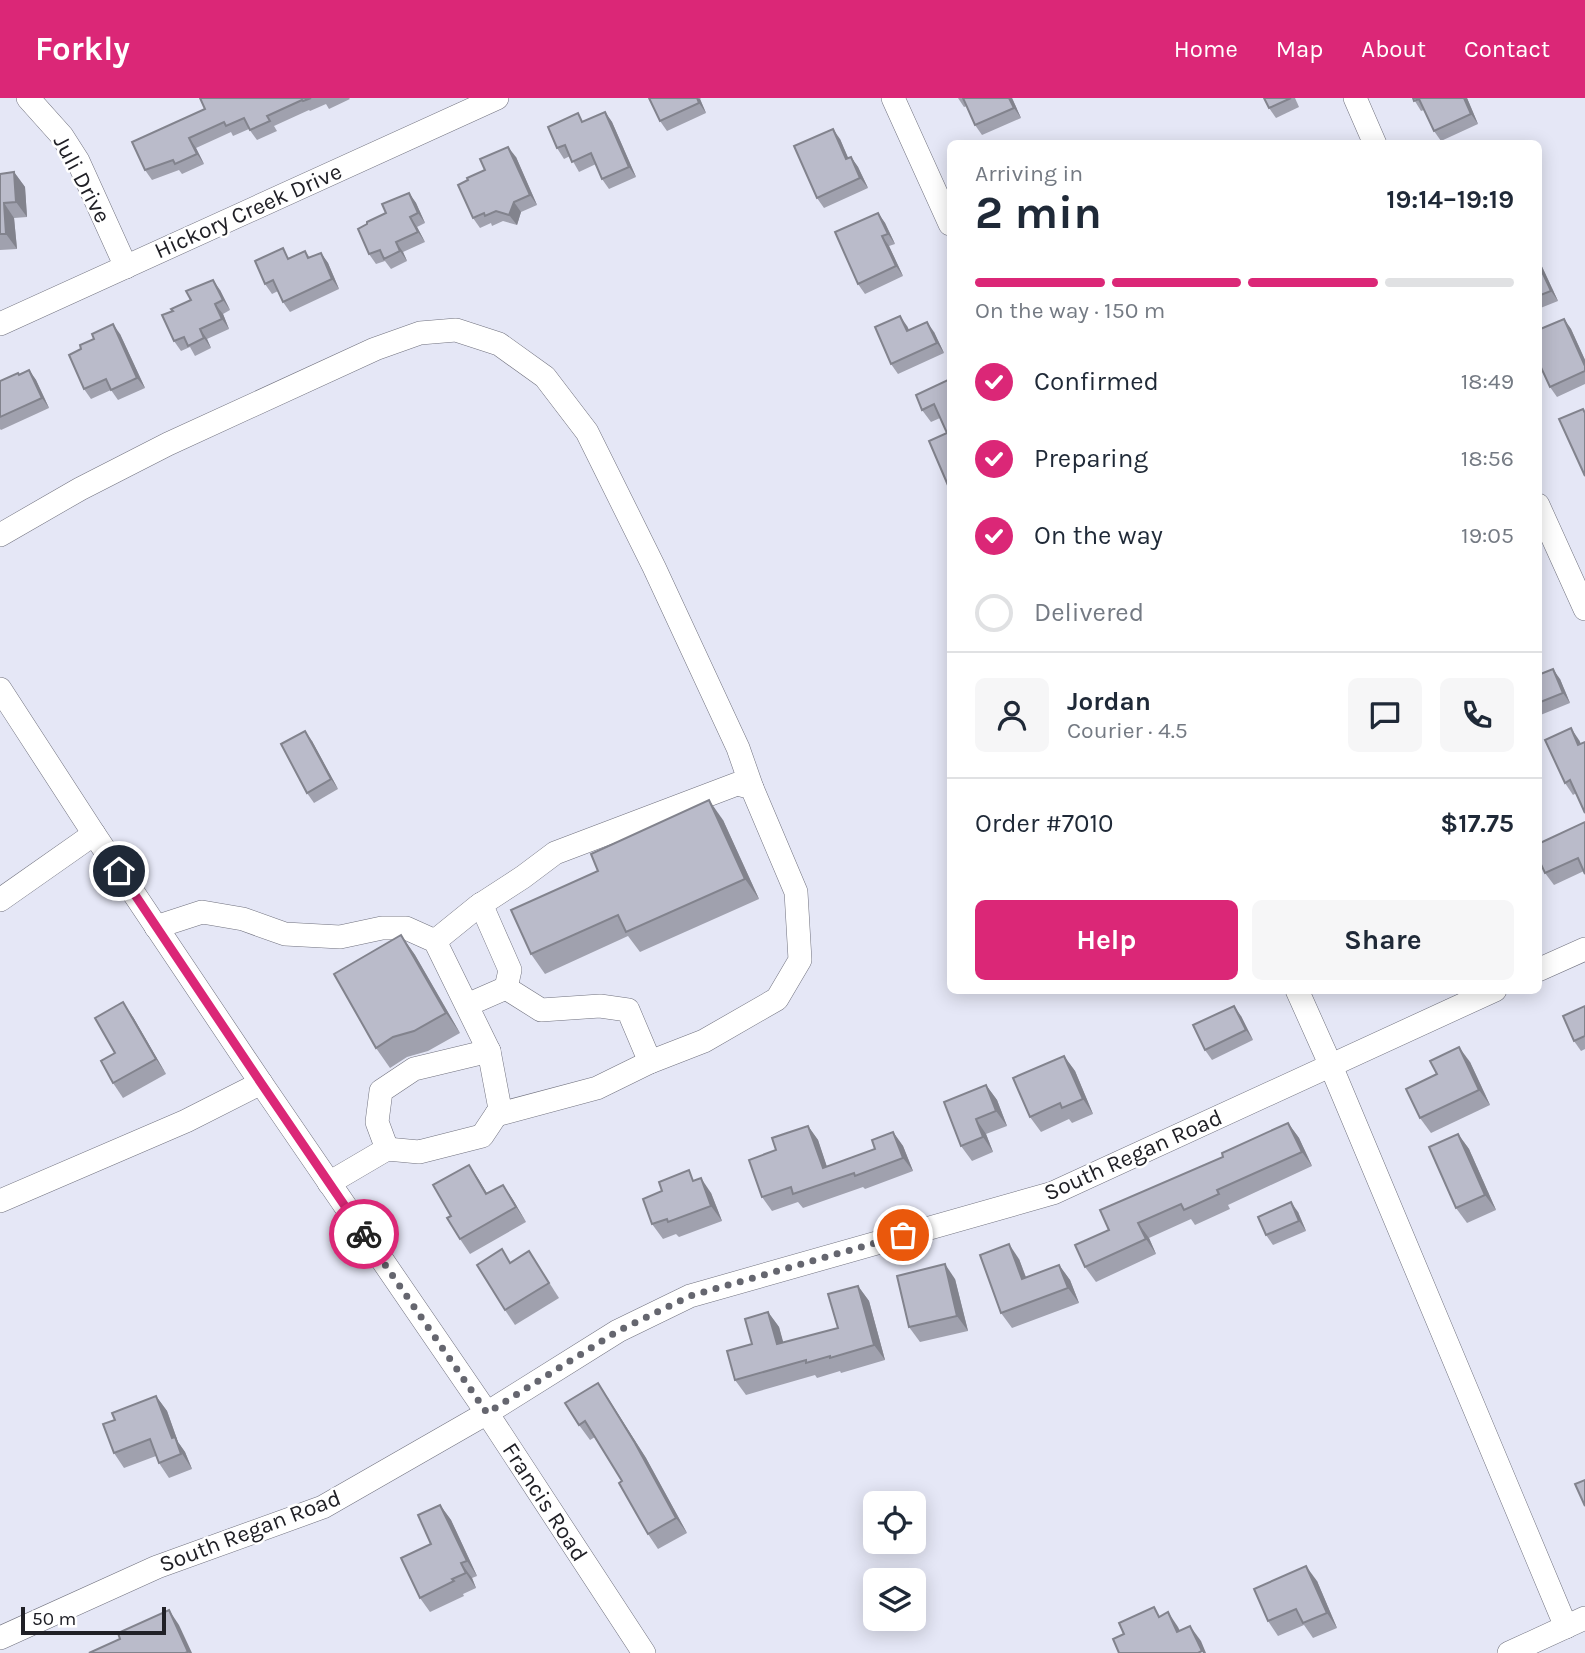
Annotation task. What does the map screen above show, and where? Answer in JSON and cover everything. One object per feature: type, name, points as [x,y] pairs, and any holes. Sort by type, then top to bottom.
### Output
[{"type":"street","name":"Juli Drive","points":[[28,98],[62,136],[78,160],[125,267]]},
{"type":"street","name":"Hickory Creek Drive","points":[[0,324],[497,98]]},
{"type":"street","points":[[893,98],[947,217]]},
{"type":"street","points":[[1355,98],[1374,140]]},
{"type":"street","points":[[0,535],[80,489],[168,444],[375,349],[420,333],[456,330],[499,344],[545,377],[586,432],[665,590],[738,748],[752,789],[796,892],[800,960],[777,999],[704,1041],[650,1062],[597,1088],[496,1115]]},
{"type":"street","points":[[1542,514],[1585,609]]},
{"type":"street","name":"Francis Road","points":[[0,690],[156,928],[487,1413],[644,1653]]},
{"type":"street","points":[[435,941],[481,904],[555,853],[737,785],[752,789]]},
{"type":"street","points":[[0,900],[94,834]]},
{"type":"street","points":[[481,904],[510,971],[506,988]]},
{"type":"street","points":[[156,928],[202,912],[243,919],[285,934],[340,937],[382,928],[406,928],[435,941],[489,1051],[500,1109],[482,1136],[419,1152],[387,1149],[329,1183]]},
{"type":"street","points":[[1542,968],[1585,949]]},
{"type":"street","points":[[506,988],[541,1010],[600,1006],[628,1010],[650,1062]]},
{"type":"street","points":[[467,1005],[506,988]]},
{"type":"street","points":[[1299,994],[1576,1622],[1508,1653]]},
{"type":"street","name":"South Regan Road","points":[[0,1638],[156,1567],[323,1507],[487,1413],[618,1331],[690,1296],[1053,1193],[1486,994]]},
{"type":"street","points":[[387,1149],[377,1122],[381,1091],[414,1069],[489,1051]]},
{"type":"street","points":[[0,1201],[186,1121],[261,1083]]},
{"type":"building","points":[[200,98],[311,98],[267,116],[270,121],[250,130],[244,118],[226,126],[224,122],[189,138],[197,154],[175,164],[173,160],[145,170],[132,142],[205,109]]},
{"type":"building","points":[[649,98],[697,98],[699,103],[660,121]]},
{"type":"building","points":[[963,98],[1009,98],[1014,108],[975,125]]},
{"type":"building","points":[[1264,98],[1291,98],[1269,108]]},
{"type":"building","points":[[1413,98],[1464,98],[1471,114],[1434,131],[1419,99],[1414,101]]},
{"type":"building","points":[[605,112],[629,167],[602,179],[591,153],[572,162],[565,145],[557,148],[548,127],[578,113],[582,122]]},
{"type":"building","points":[[833,129],[846,159],[851,157],[860,178],[817,198],[794,146]]},
{"type":"building","points":[[508,147],[530,195],[514,202],[509,215],[496,211],[473,218],[458,185],[485,170],[480,159]]},
{"type":"building","points":[[14,172],[16,202],[4,203],[6,234],[0,234],[0,174]]},
{"type":"building","points":[[409,193],[418,213],[410,217],[418,232],[396,242],[400,251],[384,259],[380,250],[369,254],[358,229],[386,213],[382,204]]},
{"type":"building","points":[[878,213],[888,234],[882,236],[896,266],[858,284],[835,232]]},
{"type":"building","points":[[283,248],[288,259],[305,251],[308,258],[321,253],[332,279],[283,302],[273,280],[265,284],[255,261]]},
{"type":"building","points":[[1542,272],[1551,291],[1542,294]]},
{"type":"building","points":[[213,280],[223,300],[215,304],[222,319],[200,329],[204,338],[188,346],[184,337],[174,341],[162,315],[191,300],[186,291]]},
{"type":"building","points":[[900,316],[907,331],[927,322],[937,343],[891,364],[875,327]]},
{"type":"building","points":[[1564,319],[1585,371],[1550,387],[1542,370],[1542,328]]},
{"type":"building","points":[[113,324],[137,378],[111,390],[106,379],[84,389],[69,355],[81,349],[80,345],[94,339],[92,334]]},
{"type":"building","points":[[29,370],[42,398],[0,417],[0,381]]},
{"type":"building","points":[[947,380],[947,433],[934,404],[922,410],[916,395]]},
{"type":"building","points":[[1583,409],[1585,413],[1585,476],[1559,419]]},
{"type":"building","points":[[947,433],[947,483],[929,441]]},
{"type":"building","points":[[1553,669],[1563,693],[1542,701],[1542,673]]},
{"type":"building","points":[[1571,728],[1578,745],[1585,742],[1585,813],[1570,780],[1565,783],[1545,740]]},
{"type":"building","points":[[305,731],[331,779],[307,793],[281,744]]},
{"type":"building","points":[[709,800],[745,879],[626,932],[618,915],[531,954],[511,910],[598,871],[591,854]]},
{"type":"building","points":[[1585,822],[1585,874],[1578,858],[1545,873],[1542,867],[1542,842]]},
{"type":"building","points":[[401,935],[446,1013],[414,1031],[393,1037],[376,1048],[334,974]]},
{"type":"building","points":[[123,1002],[156,1059],[113,1083],[101,1061],[115,1053],[95,1018]]},
{"type":"building","points":[[1234,1006],[1246,1030],[1205,1050],[1193,1025]]},
{"type":"building","points":[[1585,1006],[1585,1036],[1574,1041],[1563,1016]]},
{"type":"building","points":[[1459,1047],[1479,1090],[1420,1118],[1406,1089],[1437,1074],[1430,1061]]},
{"type":"building","points":[[1064,1056],[1083,1099],[1062,1108],[1060,1103],[1030,1117],[1013,1078]]},
{"type":"building","points":[[986,1085],[996,1111],[976,1119],[983,1137],[961,1146],[944,1102]]},
{"type":"building","points":[[1288,1123],[1302,1152],[1217,1190],[1219,1194],[1184,1210],[1181,1204],[1138,1223],[1146,1239],[1085,1267],[1075,1245],[1109,1230],[1100,1210],[1223,1157],[1222,1153]]},
{"type":"building","points":[[808,1126],[823,1168],[875,1149],[872,1140],[893,1132],[903,1158],[855,1176],[854,1173],[793,1194],[791,1187],[762,1197],[749,1160],[776,1150],[772,1138]]},
{"type":"building","points":[[1458,1134],[1485,1195],[1456,1208],[1429,1147]]},
{"type":"building","points":[[469,1165],[486,1194],[503,1185],[516,1207],[460,1239],[447,1218],[451,1216],[433,1185]]},
{"type":"building","points":[[689,1170],[693,1181],[701,1178],[711,1206],[668,1222],[667,1219],[652,1224],[643,1199],[662,1191],[659,1182]]},
{"type":"building","points":[[1291,1202],[1299,1221],[1266,1235],[1258,1217]]},
{"type":"building","points":[[1009,1244],[1022,1279],[1059,1265],[1068,1288],[1001,1313],[980,1255]]},
{"type":"building","points":[[502,1249],[510,1263],[529,1251],[549,1283],[505,1310],[477,1265]]},
{"type":"building","points":[[945,1264],[957,1316],[909,1327],[897,1276]]},
{"type":"building","points":[[858,1286],[874,1345],[735,1380],[727,1351],[752,1344],[745,1319],[768,1312],[777,1344],[838,1328],[828,1294]]},
{"type":"building","points":[[598,1383],[676,1518],[648,1534],[619,1483],[622,1481],[585,1421],[579,1425],[565,1403]]},
{"type":"building","points":[[156,1396],[181,1454],[159,1463],[150,1439],[114,1453],[103,1424],[115,1420],[112,1413]]},
{"type":"building","points":[[1585,1480],[1585,1506],[1575,1484]]},
{"type":"building","points":[[440,1505],[467,1561],[461,1563],[466,1573],[420,1598],[401,1558],[431,1544],[418,1515]]},
{"type":"building","points":[[1306,1566],[1327,1613],[1303,1623],[1296,1609],[1268,1621],[1254,1589]]},
{"type":"building","points":[[1154,1607],[1159,1617],[1168,1612],[1177,1632],[1190,1626],[1202,1651],[1119,1653],[1113,1639],[1124,1634],[1119,1623]]},
{"type":"building","points":[[169,1610],[188,1652],[89,1653],[120,1639],[118,1633]]},
{"type":"way so far","points":[[364,1234],[487,1413],[618,1331],[690,1296],[903,1235]]},
{"type":"route","points":[[119,871],[364,1234]]}]
